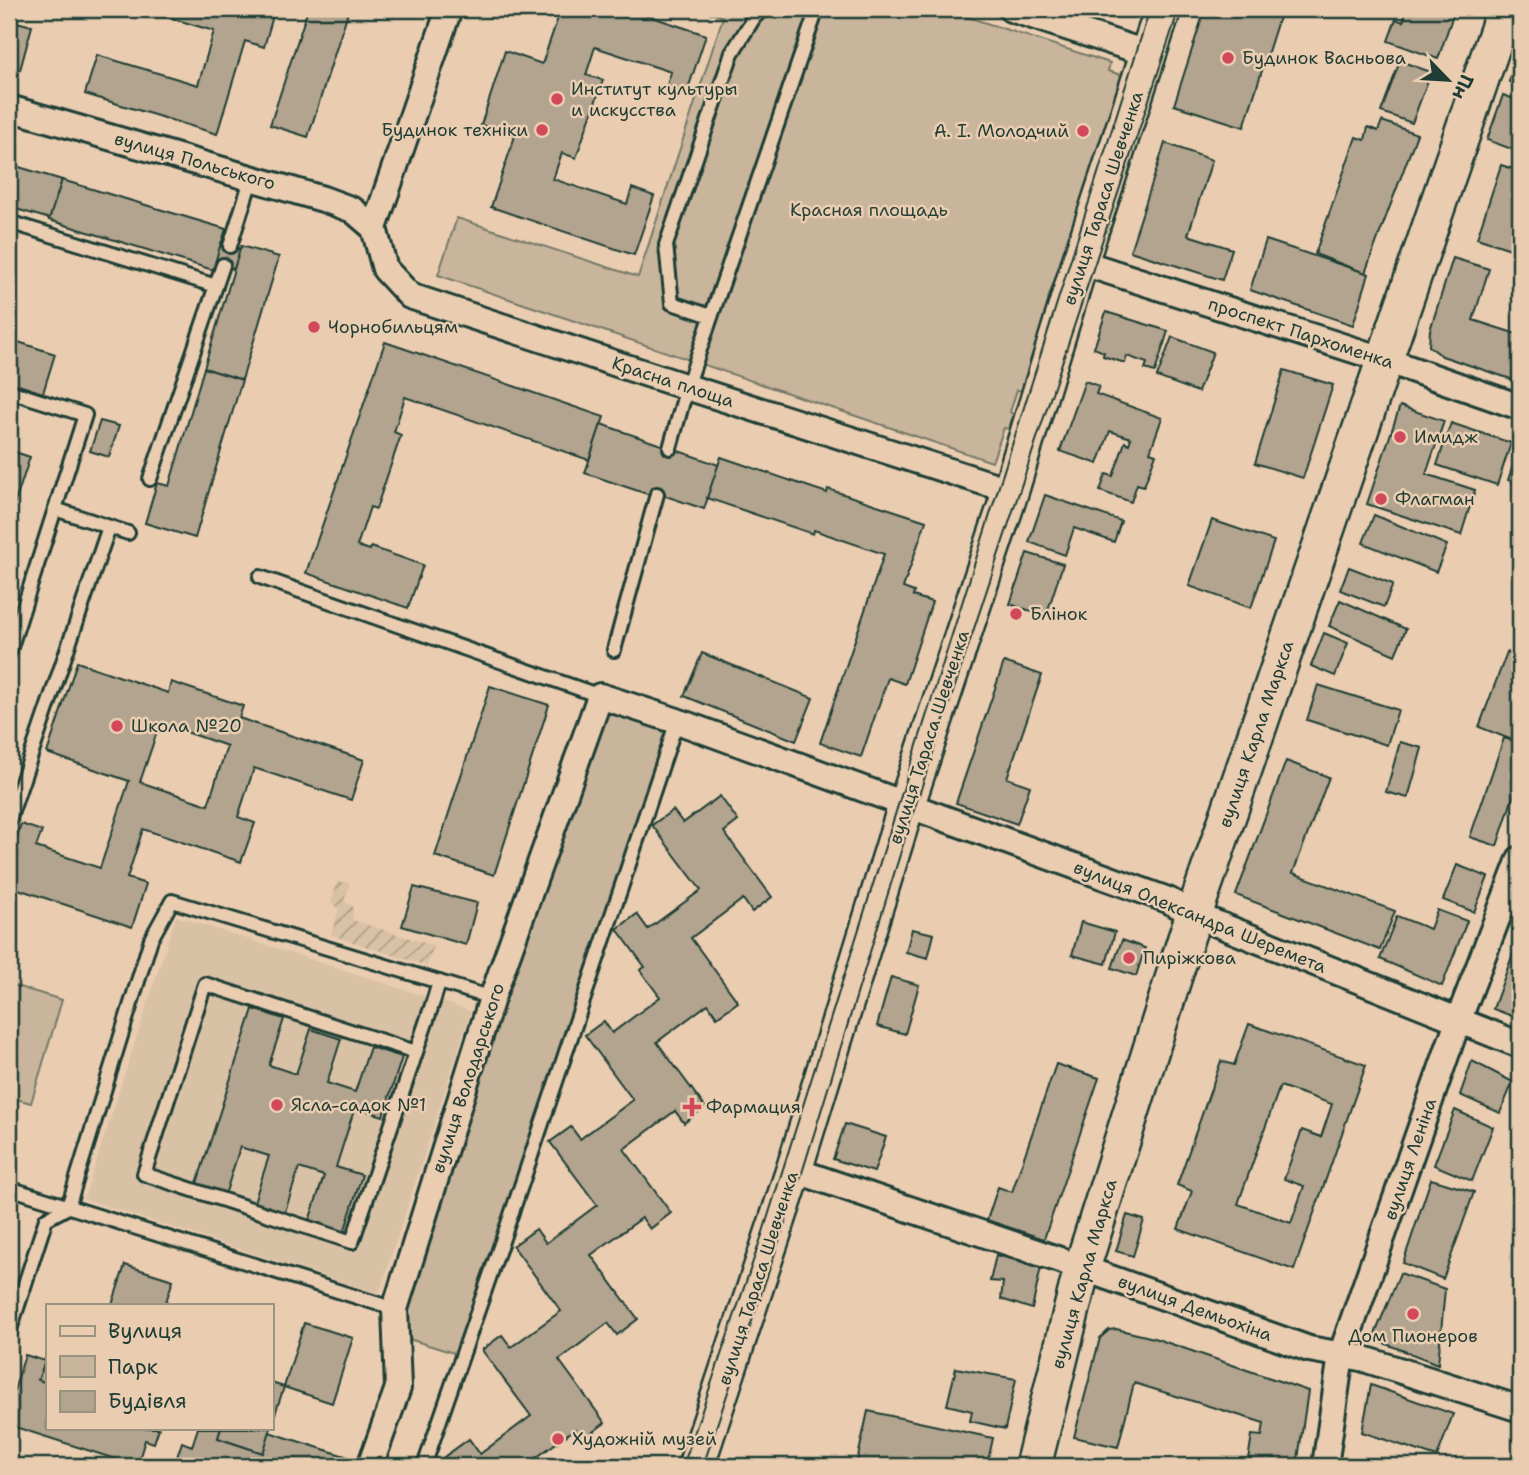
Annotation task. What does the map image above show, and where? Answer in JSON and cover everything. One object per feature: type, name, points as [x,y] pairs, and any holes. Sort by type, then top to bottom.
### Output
[{"type":"main road","name":"вулиця Тараса Шевченка","points":[[696,1466],[794,1170],[906,806],[1009,496],[1080,262],[1163,9]]},
{"type":"main road","name":"вулиця Карла Маркса","points":[[1033,1466],[1082,1268],[1195,915],[1504,9]]},
{"type":"street","points":[[374,228],[449,9]]},
{"type":"street","points":[[1010,9],[1149,54]]},
{"type":"street","name":"вулиця Польського","points":[[9,108],[323,198],[354,211],[374,228]]},
{"type":"street","name":"Красна площа","points":[[374,228],[385,269],[410,296],[999,486],[1009,496]]},
{"type":"street","name":"проспект Пархоменка","points":[[1080,262],[1385,360],[1520,407]]},
{"type":"street","name":"вулиця Олександра Шеремета","points":[[600,696],[677,721],[1168,900],[1195,915],[1520,1045]]},
{"type":"street","name":"вулиця Володарського","points":[[370,1466],[398,1388],[395,1309],[492,998],[600,696]]},
{"type":"street","name":"вулиця Леніна","points":[[1325,1466],[1341,1355],[1458,1021],[1520,859]]},
{"type":"street","name":"вулиця Демьохіна","points":[[794,1170],[1309,1349],[1361,1358],[1520,1409]]},
{"type":"lane","points":[[711,316],[672,303],[666,245],[732,52],[755,16],[765,9]]},
{"type":"lane","points":[[670,448],[687,387],[814,10]]},
{"type":"lane","points":[[230,246],[252,177]]},
{"type":"lane","points":[[9,222],[216,286]]},
{"type":"lane","points":[[150,479],[223,265]]},
{"type":"lane","points":[[9,391],[85,415],[9,653]]},
{"type":"lane","points":[[614,650],[657,494]]},
{"type":"lane","points":[[55,509],[128,533]]},
{"type":"lane","points":[[9,820],[109,527]]},
{"type":"lane","points":[[260,576],[600,696]]},
{"type":"lane","points":[[424,1466],[677,721]]},
{"type":"lane","points":[[9,1333],[46,1219],[68,1207],[151,939],[172,901],[492,998]]},
{"type":"lane","points":[[416,1052],[205,984],[144,1174],[352,1242],[416,1052],[439,982]]},
{"type":"lane","points":[[9,1188],[395,1309]]},
{"type":"shaded area","points":[[338,881],[350,884],[344,901],[353,906],[353,920],[434,946],[427,966],[331,935],[339,909],[331,902]]},
{"type":"shaded area","name":"Ясла-садок №1","points":[[176,916],[471,1011],[379,1294],[84,1199]]},
{"type":"green space","name":"Красная площадь","points":[[699,9],[943,9],[1110,63],[1108,71],[1125,76],[1048,299],[1051,301],[1022,391],[1017,390],[1010,412],[1013,414],[1009,429],[1004,428],[992,462],[438,275],[457,218],[638,277],[723,17]]},
{"type":"green space","points":[[604,702],[668,726],[460,1355],[393,1334]]},
{"type":"green space","points":[[9,984],[62,1000],[31,1103],[9,1097]]},
{"type":"building","points":[[140,9],[275,9],[264,47],[245,41],[217,134],[85,94],[97,55],[198,85],[214,31]]},
{"type":"building","points":[[308,9],[349,9],[308,137],[270,125]]},
{"type":"building","name":"Будинок техніки","points":[[561,9],[628,9],[706,35],[687,92],[667,85],[671,72],[595,47],[586,75],[603,80],[576,158],[562,153],[553,179],[627,204],[632,188],[654,196],[634,255],[491,207],[515,136],[481,125],[505,51],[542,64]]},
{"type":"building","name":"Будинок Васньова","points":[[1205,9],[1281,11],[1244,127],[1174,105]]},
{"type":"building","points":[[1407,9],[1455,9],[1438,59],[1388,41],[1396,19],[1403,22]]},
{"type":"building","points":[[9,20],[32,26],[20,70],[9,67]]},
{"type":"building","points":[[1520,46],[1520,86],[1509,82]]},
{"type":"building","points":[[1400,61],[1431,72],[1412,123],[1381,112]]},
{"type":"building","points":[[1503,95],[1520,101],[1520,143],[1517,151],[1487,140]]},
{"type":"building","points":[[1382,121],[1417,134],[1365,273],[1315,254],[1356,137],[1365,140],[1368,127],[1378,131]]},
{"type":"building","points":[[1165,143],[1212,160],[1188,235],[1232,249],[1222,280],[1130,251]]},
{"type":"building","points":[[9,164],[62,180],[50,219],[9,207]]},
{"type":"building","points":[[1501,165],[1520,171],[1520,252],[1477,238]]},
{"type":"building","points":[[62,180],[226,229],[213,270],[49,220]]},
{"type":"building","points":[[1266,240],[1369,274],[1353,325],[1250,290]]},
{"type":"building","points":[[221,243],[240,249],[234,269],[215,263]]},
{"type":"building","points":[[241,246],[279,257],[242,380],[204,368]]},
{"type":"building","points":[[1453,258],[1489,269],[1473,320],[1520,335],[1520,382],[1442,356],[1429,346],[1430,330]]},
{"type":"building","points":[[1106,312],[1168,331],[1155,372],[1145,369],[1147,363],[1127,356],[1125,363],[1103,356],[1104,352],[1094,348]]},
{"type":"building","points":[[1172,337],[1213,352],[1198,392],[1157,377]]},
{"type":"building","points":[[9,339],[55,354],[43,393],[9,382]]},
{"type":"building","points":[[385,342],[604,417],[589,460],[405,397],[394,432],[401,435],[376,509],[370,507],[357,546],[370,550],[371,547],[423,565],[408,608],[306,573]]},
{"type":"building","points":[[204,368],[242,380],[195,538],[145,523],[157,483],[169,486]]},
{"type":"building","points":[[1284,370],[1333,385],[1303,478],[1255,463]]},
{"type":"building","points":[[1085,381],[1099,386],[1096,394],[1162,418],[1150,452],[1156,454],[1144,486],[1137,484],[1131,502],[1100,491],[1106,474],[1113,476],[1125,442],[1129,444],[1131,438],[1110,431],[1098,464],[1060,451]]},
{"type":"building","points":[[1400,406],[1444,421],[1426,474],[1475,490],[1461,535],[1367,504]]},
{"type":"building","points":[[100,421],[119,426],[109,457],[90,451]]},
{"type":"building","points":[[1451,423],[1511,443],[1497,485],[1437,465]]},
{"type":"building","points":[[601,424],[719,465],[704,509],[651,491],[650,495],[585,473]]},
{"type":"building","points":[[1520,445],[1520,485],[1508,480]]},
{"type":"building","points":[[9,450],[30,457],[9,521]]},
{"type":"building","points":[[721,457],[827,493],[828,489],[926,521],[903,588],[914,592],[913,596],[932,602],[905,684],[888,678],[861,757],[820,743],[884,554],[814,530],[813,534],[707,498]]},
{"type":"building","points":[[1045,495],[1121,521],[1114,542],[1074,528],[1065,555],[1029,542]]},
{"type":"building","points":[[1374,515],[1447,545],[1436,572],[1363,543]]},
{"type":"building","points":[[1212,520],[1274,541],[1251,608],[1189,586]]},
{"type":"building","points":[[1027,553],[1063,564],[1046,616],[1010,604]]},
{"type":"building","points":[[1349,567],[1393,584],[1384,607],[1340,590]]},
{"type":"building","points":[[1340,600],[1406,629],[1395,655],[1329,626]]},
{"type":"building","points":[[1324,633],[1348,643],[1335,676],[1311,666]]},
{"type":"building","points":[[1507,652],[1520,657],[1520,743],[1479,727]]},
{"type":"building","points":[[702,653],[813,698],[796,741],[684,696]]},
{"type":"building","points":[[77,662],[168,693],[171,682],[243,706],[239,718],[364,760],[351,800],[254,768],[238,817],[255,823],[241,862],[143,829],[127,878],[146,884],[132,927],[9,886],[9,861],[21,824],[42,831],[36,847],[100,868],[129,781],[47,753]],"holes":[[[160,723],[227,746],[208,805],[140,782]]]},
{"type":"building","points":[[1004,662],[1042,675],[1007,778],[1030,786],[1017,824],[956,803]]},
{"type":"building","points":[[1318,685],[1398,710],[1387,745],[1307,720]]},
{"type":"building","points":[[490,686],[549,705],[494,875],[435,856]]},
{"type":"building","points":[[1504,738],[1520,743],[1520,776],[1497,846],[1470,837]]},
{"type":"building","points":[[1400,742],[1422,748],[1408,798],[1386,792]]},
{"type":"building","points":[[1286,761],[1329,777],[1293,873],[1395,911],[1380,950],[1236,895]]},
{"type":"building","points":[[720,796],[738,821],[724,832],[772,897],[752,912],[743,899],[691,938],[738,1002],[717,1017],[708,1004],[657,1042],[705,1107],[684,1123],[675,1111],[624,1149],[671,1213],[650,1229],[642,1218],[591,1255],[638,1319],[617,1335],[608,1323],[559,1360],[605,1423],[583,1439],[575,1429],[525,1466],[451,1466],[444,1457],[469,1439],[480,1454],[531,1416],[482,1350],[502,1335],[511,1347],[561,1311],[513,1246],[536,1229],[546,1243],[597,1205],[550,1142],[571,1127],[580,1139],[633,1100],[585,1035],[604,1021],[612,1033],[660,997],[640,970],[645,967],[617,929],[637,914],[648,929],[701,890],[652,825],[673,810],[683,823]]},
{"type":"building","points":[[1457,865],[1488,877],[1474,912],[1443,900]]},
{"type":"building","points":[[414,887],[477,903],[466,945],[402,926]]},
{"type":"building","points":[[1437,910],[1467,921],[1442,986],[1380,959],[1397,916],[1430,929]]},
{"type":"building","points":[[1081,922],[1115,932],[1106,964],[1072,955]]},
{"type":"building","points":[[912,929],[934,934],[928,958],[906,952]]},
{"type":"building","points":[[1520,934],[1520,1019],[1493,1009]]},
{"type":"building","name":"Пиріжкова","points":[[1122,940],[1145,948],[1136,976],[1112,968]]},
{"type":"building","points":[[891,977],[919,985],[905,1034],[877,1026]]},
{"type":"building","points":[[253,1009],[284,1019],[269,1065],[296,1074],[311,1029],[341,1039],[327,1083],[355,1092],[370,1047],[402,1057],[383,1116],[355,1107],[336,1167],[362,1175],[343,1236],[308,1224],[324,1176],[299,1168],[284,1215],[253,1205],[269,1156],[240,1147],[225,1195],[196,1186]]},
{"type":"building","points":[[1249,1024],[1366,1065],[1294,1270],[1178,1229],[1192,1191],[1177,1185],[1221,1061],[1234,1065]],"holes":[[[1280,1086],[1332,1104],[1321,1137],[1302,1130],[1284,1179],[1304,1186],[1291,1223],[1238,1204]]]},
{"type":"building","points":[[1472,1061],[1513,1082],[1500,1113],[1460,1095]]},
{"type":"building","points":[[1056,1064],[1099,1078],[1044,1239],[987,1220],[998,1187],[1012,1192]]},
{"type":"building","points":[[1455,1110],[1493,1127],[1472,1181],[1434,1165]]},
{"type":"building","points":[[845,1124],[886,1137],[874,1172],[833,1159]]},
{"type":"building","points":[[1431,1179],[1474,1192],[1443,1279],[1403,1263]]},
{"type":"building","points":[[1127,1215],[1144,1220],[1133,1256],[1116,1251]]},
{"type":"building","points":[[996,1255],[1041,1267],[1032,1309],[1001,1299],[1003,1282],[990,1281]]},
{"type":"building","points":[[125,1265],[173,1280],[165,1304],[112,1304]]},
{"type":"building","name":"Дом Пионеров","points":[[1400,1273],[1445,1289],[1438,1364],[1373,1339]]},
{"type":"building","points":[[304,1323],[353,1338],[332,1403],[284,1387]]},
{"type":"building","points":[[1116,1329],[1154,1338],[1308,1391],[1297,1466],[1247,1466],[1252,1435],[1262,1436],[1264,1423],[1134,1383],[1118,1447],[1074,1437],[1100,1338],[1109,1330]]},
{"type":"building","points":[[25,1355],[45,1361],[38,1380],[46,1383],[46,1430],[158,1430],[154,1443],[145,1440],[137,1466],[9,1425],[9,1396],[12,1397]]},
{"type":"building","points":[[46,1356],[46,1383],[38,1380]]},
{"type":"building","points":[[956,1368],[1016,1379],[1005,1429],[970,1421],[972,1411],[947,1405]]},
{"type":"building","points":[[273,1384],[284,1387],[273,1420]]},
{"type":"building","points":[[1371,1385],[1453,1414],[1437,1457],[1362,1432]]},
{"type":"building","points":[[868,1411],[993,1438],[987,1466],[856,1466]]},
{"type":"building","points":[[197,1430],[220,1430],[218,1438],[263,1453],[269,1432],[348,1457],[345,1466],[174,1466],[182,1442],[192,1446]]},
{"type":"building","points":[[220,1430],[270,1430],[263,1453],[218,1438]]},
{"type":"building","points":[[1520,1436],[1520,1466],[1511,1466]]},
{"type":"building","points":[[1361,1460],[1388,1461],[1387,1466],[1360,1466]]},
{"type":"tram line","points":[[683,1466],[763,1232],[1150,9]]},
{"type":"tram line","points":[[703,1466],[802,1173],[910,822],[1179,9]]},
{"type":"place","name":"Будинок Васньова","points":[[1228,58]]},
{"type":"place","name":"Институт культуры и искусства","points":[[557,99]]},
{"type":"place","name":"Будинок техніки","points":[[542,130]]},
{"type":"place","name":"А. І. Молодчий","points":[[1083,131]]},
{"type":"place","name":"Чорнобильцям","points":[[314,327]]},
{"type":"place","name":"Имидж","points":[[1400,437]]},
{"type":"place","name":"Флагман","points":[[1381,499]]},
{"type":"place","name":"Блінок","points":[[1016,614]]},
{"type":"place","name":"Школа №20","points":[[117,726]]},
{"type":"place","name":"Пиріжкова","points":[[1129,958]]},
{"type":"place","name":"Ясла-садок №1","points":[[277,1105]]},
{"type":"place","name":"Фармация","points":[[692,1107]]},
{"type":"place","name":"Дом Пионеров","points":[[1413,1314]]},
{"type":"place","name":"Художній музей","points":[[558,1439]]}]
